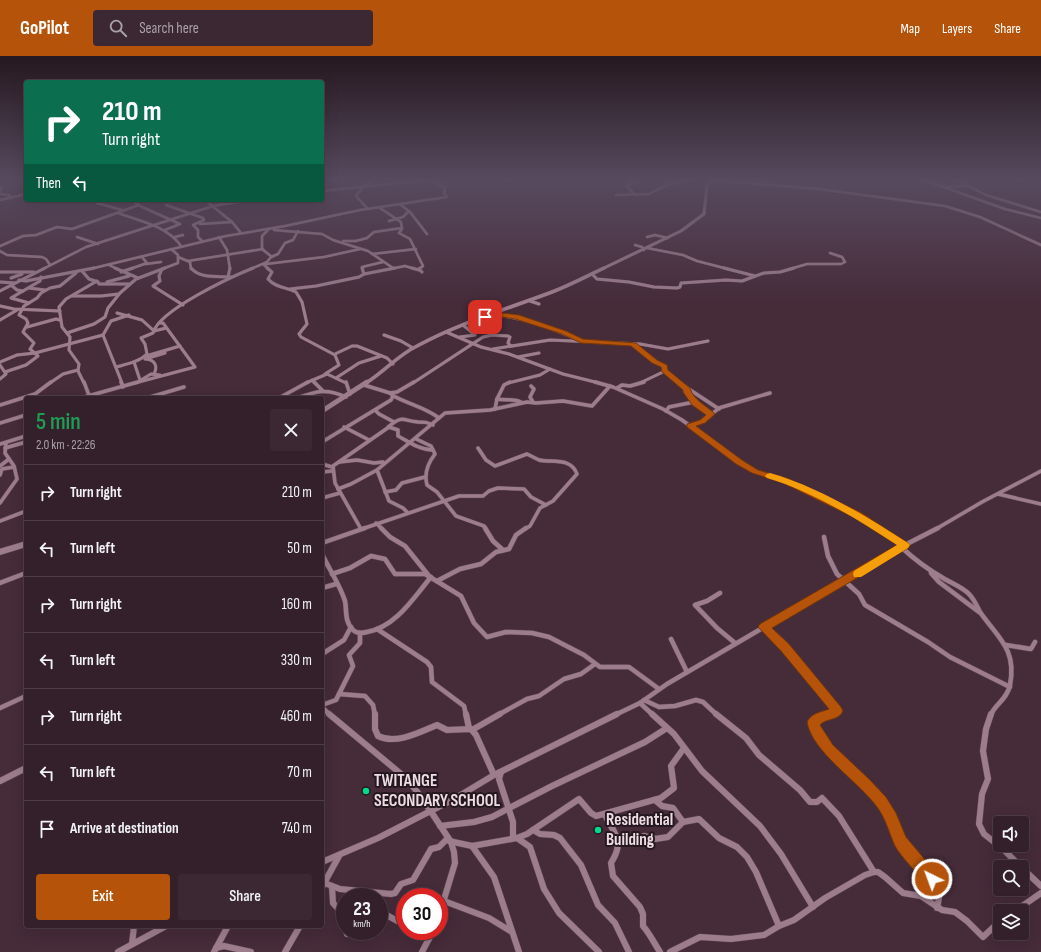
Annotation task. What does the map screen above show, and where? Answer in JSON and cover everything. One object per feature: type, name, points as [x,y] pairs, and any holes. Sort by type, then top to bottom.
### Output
[{"type":"street","points":[[0,246],[26,235],[36,235],[59,227],[70,229],[93,221]]},
{"type":"street","points":[[142,221],[165,230],[175,237],[181,246]]},
{"type":"street","points":[[0,290],[83,249],[167,221]]},
{"type":"street","points":[[165,230],[180,224],[175,221]]},
{"type":"street","points":[[202,241],[198,236],[198,230],[193,226],[204,221]]},
{"type":"street","points":[[0,282],[26,281],[77,272],[111,265],[219,237],[308,221]]},
{"type":"street","points":[[288,290],[316,286],[359,277],[364,274],[406,266],[421,271],[423,266],[416,249],[410,239],[399,233],[402,228],[399,221]]},
{"type":"street","points":[[417,221],[427,234]]},
{"type":"street","points":[[324,410],[382,373],[413,348],[446,332],[530,301],[592,274],[668,238],[695,221]]},
{"type":"street","points":[[988,221],[1041,245]]},
{"type":"street","points":[[198,224],[221,224],[232,222],[241,233]]},
{"type":"street","points":[[262,249],[262,235],[268,229],[321,234],[333,240],[356,241],[367,238],[374,232],[402,228]]},
{"type":"street","points":[[252,231],[262,235]]},
{"type":"street","points":[[265,264],[272,257],[278,254],[285,243],[293,240],[298,231]]},
{"type":"street","points":[[647,236],[656,235],[663,232]]},
{"type":"street","points":[[175,237],[183,235]]},
{"type":"street","points":[[656,235],[668,238]]},
{"type":"street","points":[[77,237],[98,244]]},
{"type":"street","points":[[219,237],[224,242],[228,255],[230,277]]},
{"type":"street","points":[[340,241],[360,249],[367,250],[393,268]]},
{"type":"street","points":[[635,245],[645,249],[685,256],[756,276]]},
{"type":"street","points":[[110,322],[107,313],[108,308],[119,294],[130,284],[138,278],[178,263],[178,255],[171,249]]},
{"type":"street","points":[[178,258],[188,261],[262,249],[272,257]]},
{"type":"street","points":[[145,357],[146,347],[141,338],[152,334],[159,323],[177,308],[230,277],[265,264],[323,257],[360,249]]},
{"type":"street","points":[[372,254],[416,249]]},
{"type":"street","points":[[0,251],[7,255],[42,257],[50,265]]},
{"type":"street","points":[[592,274],[597,279],[629,282],[654,287],[676,288],[680,287],[681,283],[726,280],[742,281],[767,272],[793,269],[806,264],[841,264],[845,262],[842,257],[830,253]]},
{"type":"street","points":[[142,257],[147,261],[146,264]]},
{"type":"street","points":[[188,261],[191,263],[192,270],[204,276],[230,277]]},
{"type":"street","points":[[121,272],[146,264],[161,262]]},
{"type":"street","points":[[364,274],[362,266],[383,262]]},
{"type":"street","points":[[265,264],[272,272],[268,277],[268,280],[276,287],[294,291],[298,294],[304,310],[307,326],[299,336],[315,346],[335,354],[354,345],[381,356],[393,364]]},
{"type":"street","points":[[111,265],[121,272],[138,278]]},
{"type":"street","points":[[162,269],[159,275],[160,281],[153,286],[183,305]]},
{"type":"street","points":[[82,271],[89,279],[106,283],[130,284]]},
{"type":"street","points":[[0,272],[36,272]]},
{"type":"street","points":[[11,278],[27,272]]},
{"type":"street","points":[[29,288],[45,290],[60,286],[77,272]]},
{"type":"street","points":[[46,277],[49,273]]},
{"type":"street","points":[[106,283],[131,276]]},
{"type":"street","points":[[29,303],[11,299],[40,281],[41,278]]},
{"type":"street","points":[[90,396],[78,370],[79,365],[68,350],[70,337],[64,330],[60,320],[59,307],[61,303],[71,296],[97,281]]},
{"type":"street","points":[[15,288],[18,286],[19,282],[17,282]]},
{"type":"street","points":[[11,285],[23,291]]},
{"type":"street","points":[[0,320],[21,309],[45,290]]},
{"type":"street","points":[[71,296],[100,296],[119,294]]},
{"type":"street","points":[[530,301],[539,304]]},
{"type":"street","points":[[0,306],[21,309],[60,311]]},
{"type":"street","points":[[5,372],[26,365],[35,360],[38,356],[30,349],[34,343],[23,332],[28,323],[26,319],[19,315],[21,309]]},
{"type":"street","points":[[67,333],[94,324],[107,313],[130,315],[147,322],[154,330]]},
{"type":"street","points":[[115,319],[117,313]]},
{"type":"street","points":[[495,314],[534,322],[564,332],[581,341]]},
{"type":"street","points":[[0,379],[5,376],[5,372],[0,363],[17,355],[35,353],[103,335],[110,322],[130,315]]},
{"type":"street","points":[[27,327],[60,320]]},
{"type":"street","points":[[135,382],[195,367],[163,323],[159,323]]},
{"type":"street","points":[[459,337],[475,335],[463,325]]},
{"type":"street","points":[[154,330],[166,328]]},
{"type":"street","points":[[446,332],[474,344],[550,369],[617,388],[666,411],[690,426],[749,469],[786,481],[856,514],[903,546],[939,582],[980,613],[998,633],[1006,645],[1012,664],[1012,673],[1010,687],[1003,701],[992,712],[986,730],[984,752],[988,779],[982,794],[979,824],[984,834],[1015,860]]},
{"type":"street","points":[[103,335],[123,387]]},
{"type":"street","points":[[384,335],[401,341],[413,348]]},
{"type":"street","points":[[391,394],[397,393],[486,336],[504,335],[510,337],[508,343],[511,346]]},
{"type":"street","points":[[492,350],[547,340],[633,344],[668,349],[708,341]]},
{"type":"street","points":[[633,344],[655,362],[665,366],[665,371],[687,389],[719,408]]},
{"type":"street","points":[[116,367],[180,346]]},
{"type":"street","points":[[145,357],[165,353]]},
{"type":"street","points":[[517,357],[539,353]]},
{"type":"street","points":[[283,396],[339,365],[335,354]]},
{"type":"street","points":[[336,378],[359,363],[381,356]]},
{"type":"street","points":[[145,357],[155,362],[156,368],[154,374]]},
{"type":"street","points":[[134,362],[140,380]]},
{"type":"street","points":[[495,409],[497,398],[504,385],[515,379],[544,374],[550,369]]},
{"type":"street","points":[[29,396],[35,394],[63,374],[78,370]]},
{"type":"street","points":[[617,388],[622,385],[630,386],[645,382],[665,371]]},
{"type":"street","points":[[93,396],[123,387],[154,374],[160,376]]},
{"type":"street","points":[[325,374],[346,382],[350,394]]},
{"type":"street","points":[[312,380],[322,390],[346,397]]},
{"type":"street","points":[[364,385],[391,394],[397,399],[412,406],[429,410],[439,418]]},
{"type":"street","points":[[531,386],[534,389],[530,397],[534,403]]},
{"type":"street","points":[[324,497],[345,488],[358,479],[377,470],[447,413],[495,409],[521,402],[534,403],[563,401],[592,406],[610,386]]},
{"type":"street","points":[[154,396],[184,387]]},
{"type":"street","points":[[687,389],[687,392],[694,402],[711,414]]},
{"type":"street","points":[[303,396],[322,390]]},
{"type":"street","points":[[397,393],[397,399]]},
{"type":"street","points":[[690,426],[703,421],[719,408],[770,393]]},
{"type":"street","points":[[324,441],[344,427],[390,401],[391,394]]},
{"type":"street","points":[[0,405],[24,397]]},
{"type":"street","points":[[497,398],[503,400],[514,398],[521,402]]},
{"type":"street","points":[[666,411],[669,407],[694,402]]},
{"type":"street","points":[[375,410],[379,414],[394,422]]},
{"type":"street","points":[[0,423],[24,416]]},
{"type":"street","points":[[324,471],[332,469],[337,462],[394,422],[403,418],[417,422],[424,421],[432,425]]},
{"type":"street","points":[[344,427],[368,440]]},
{"type":"street","points":[[388,427],[394,428],[398,432],[398,436],[406,442],[412,443],[426,450],[433,450]]},
{"type":"street","points":[[0,444],[24,437]]},
{"type":"street","points":[[416,439],[430,446],[435,454],[431,459],[425,477],[427,485],[437,492],[453,514],[458,518],[484,526],[493,541],[503,550]]},
{"type":"street","points":[[0,504],[17,481],[14,467],[5,453],[6,442]]},
{"type":"street","points":[[5,448],[24,443]]},
{"type":"street","points":[[436,581],[460,569],[481,564],[494,553],[510,548],[516,534],[530,526],[540,509],[553,501],[576,476],[576,471],[568,464],[556,460],[540,460],[527,454],[495,466],[486,460],[478,448]]},
{"type":"street","points":[[0,466],[9,459]]},
{"type":"street","points":[[337,462],[356,460],[376,463],[386,462]]},
{"type":"street","points":[[324,465],[332,469]]},
{"type":"street","points":[[0,475],[2,469],[14,467]]},
{"type":"street","points":[[332,469],[334,481],[361,529]]},
{"type":"street","points":[[377,470],[390,503],[403,508],[408,513]]},
{"type":"street","points":[[324,861],[339,856],[430,812],[501,771],[642,702],[659,689],[735,643],[844,582],[903,546],[928,534],[964,512],[1028,479],[1041,470]]},
{"type":"street","points":[[385,492],[397,489],[402,483],[425,477]]},
{"type":"street","points":[[324,542],[376,523],[444,501],[464,495],[483,496],[489,491],[498,488],[524,489],[531,498],[546,505]]},
{"type":"street","points":[[998,494],[1041,504]]},
{"type":"street","points":[[0,521],[24,512]]},
{"type":"street","points":[[376,523],[390,537],[405,546],[430,577]]},
{"type":"street","points":[[824,537],[831,562],[837,574],[844,582],[856,590],[866,605],[928,642],[950,658],[1010,687]]},
{"type":"street","points":[[0,552],[24,545]]},
{"type":"street","points":[[332,574],[350,568],[373,556],[387,560],[395,574],[422,574],[430,577],[462,598],[472,622],[488,637],[506,632],[532,633],[549,637],[584,655],[602,668],[629,667],[659,689]]},
{"type":"street","points":[[324,559],[345,602],[345,616],[351,627],[360,633],[377,629],[393,620],[430,577]]},
{"type":"street","points":[[928,570],[969,594],[980,613]]},
{"type":"street","points":[[0,583],[24,574]]},
{"type":"street","points":[[324,587],[336,584]]},
{"type":"street","points":[[720,593],[707,601],[695,605],[717,628],[735,643]]},
{"type":"street","points":[[324,653],[343,642],[348,636],[351,627]]},
{"type":"street","points":[[764,627],[785,647],[837,711],[818,718],[813,722],[814,727],[829,749],[865,783],[885,807],[901,842],[932,879],[938,890],[939,898],[937,908]]},
{"type":"street","points":[[377,629],[427,662],[431,667],[432,682],[464,706],[470,729],[476,734],[494,775]]},
{"type":"street","points":[[324,705],[333,702],[352,670],[353,666],[349,659],[350,654],[360,643],[360,633]]},
{"type":"street","points":[[671,639],[687,672]]},
{"type":"street","points":[[1006,645],[1028,649],[1032,648],[1035,642]]},
{"type":"street","points":[[339,694],[344,696],[353,694],[367,696],[371,700],[376,719],[376,735],[381,739],[390,740],[406,738],[437,725],[447,730],[470,729],[527,699],[539,696],[564,679],[581,674],[586,669],[596,664]]},
{"type":"street","points":[[0,708],[24,697]]},
{"type":"street","points":[[642,702],[659,707],[675,706],[696,700],[703,702],[714,713],[746,738],[759,755],[800,790],[810,802],[817,802],[822,798],[839,816],[874,872]]},
{"type":"street","points":[[642,702],[667,728],[702,771],[751,816],[769,837],[813,906]]},
{"type":"street","points":[[324,708],[348,731],[402,774],[418,792],[449,839],[456,855],[447,888]]},
{"type":"street","points":[[440,826],[484,820],[645,742],[667,728]]},
{"type":"street","points":[[449,839],[472,846],[515,838],[533,830],[579,799],[584,802],[593,816],[605,815],[655,800],[669,794],[674,788],[676,784],[671,766],[684,748]]},
{"type":"street","points":[[0,781],[24,769]]},
{"type":"street","points":[[501,771],[499,780],[514,825],[515,838]]},
{"type":"street","points":[[655,800],[662,806],[674,808],[683,822]]},
{"type":"street","points":[[605,815],[619,840],[618,852],[611,863],[613,876],[640,907],[643,914],[643,926],[650,934],[654,944],[660,952]]},
{"type":"street","points":[[619,840],[628,838],[634,840],[644,836],[655,839],[668,837],[683,822],[699,819],[719,838],[737,847],[747,857],[756,872],[779,926]]},
{"type":"street","points":[[533,830],[542,835],[557,836],[560,838],[581,865],[598,905],[615,923],[629,952]]},
{"type":"street","points":[[515,838],[530,847],[544,889],[559,913],[598,952]]},
{"type":"street","points":[[388,894],[393,894],[400,885],[413,880],[432,848],[439,847],[449,839]]},
{"type":"street","points":[[472,846],[494,877],[519,952]]},
{"type":"street","points":[[324,882],[339,856]]},
{"type":"street","points":[[670,952],[700,937],[732,939],[764,935],[779,926],[794,920],[813,906],[865,875],[874,872],[878,872],[885,876],[903,893],[921,896],[937,908],[955,912],[967,921],[983,937],[993,928]]},
{"type":"street","points":[[1029,874],[1041,886]]},
{"type":"street","points":[[324,884],[341,888]]},
{"type":"street","points":[[332,886],[333,902],[336,906]]},
{"type":"street","points":[[1027,904],[1035,896],[1041,893]]},
{"type":"street","points":[[448,902],[493,919],[512,932]]},
{"type":"street","points":[[129,948],[134,928]]},
{"type":"street","points":[[118,952],[129,948],[163,928]]},
{"type":"street","points":[[215,950],[227,928]]},
{"type":"street","points":[[285,952],[299,928]]},
{"type":"street","points":[[422,952],[428,940]]},
{"type":"street","points":[[215,950],[224,946],[251,952]]},
{"type":"slow traffic","points":[[770,476],[786,481],[856,514],[905,545],[858,574]]},
{"type":"place","name":"TWITANGE SECONDARY SCHOOL","points":[[366,791]]},
{"type":"place","name":"Residential Building","points":[[598,830]]},
{"type":"route","points":[[485,317],[495,314],[516,317],[564,332],[581,341],[609,344],[633,344],[655,362],[665,366],[664,370],[687,389],[686,391],[690,398],[706,412],[711,414],[707,419],[690,426],[714,444],[749,469],[786,481],[856,514],[905,545],[764,627],[785,647],[837,711],[818,718],[813,722],[814,727],[825,744],[834,755],[865,783],[882,802],[891,818],[901,842],[932,879]]}]
